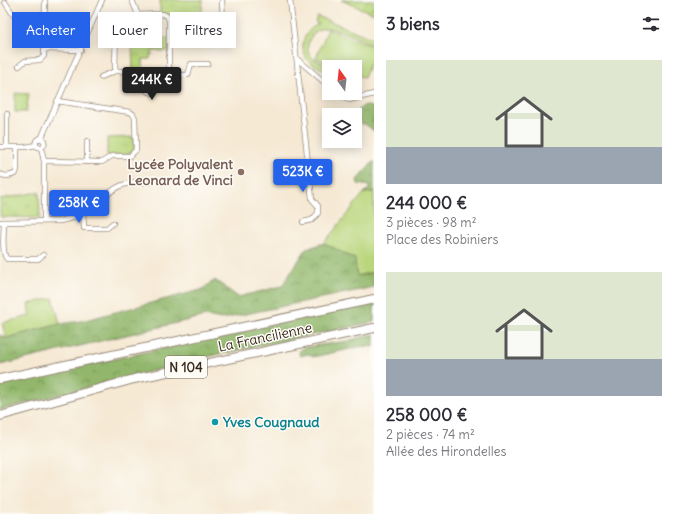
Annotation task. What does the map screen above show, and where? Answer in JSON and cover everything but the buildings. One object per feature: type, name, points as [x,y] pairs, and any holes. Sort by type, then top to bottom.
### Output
[{"type":"highway","name":"La Francilienne","points":[[0,379],[374,299]]},
{"type":"highway","name":"La Francilienne","points":[[0,416],[153,374],[374,328]]},
{"type":"street","points":[[44,0],[45,12]]},
{"type":"street","points":[[36,145],[37,140],[41,139],[102,0]]},
{"type":"street","points":[[132,0],[137,12]]},
{"type":"street","points":[[222,0],[223,12]]},
{"type":"street","points":[[290,0],[312,199],[318,206],[318,213],[312,220],[303,222]]},
{"type":"street","points":[[5,2],[12,13]]},
{"type":"street","points":[[162,14],[167,16],[169,20],[169,71]]},
{"type":"street","points":[[115,71],[116,48]]},
{"type":"street","points":[[19,66],[25,61],[36,61],[42,59],[45,49],[81,50]]},
{"type":"street","points":[[297,59],[322,80]]},
{"type":"street","points":[[101,77],[115,71],[169,71],[173,75],[188,75],[191,64],[208,64]]},
{"type":"street","points":[[146,71],[148,93],[156,92],[156,71]]},
{"type":"street","points":[[362,97],[374,94]]},
{"type":"street","points":[[44,162],[102,162],[112,156],[130,156],[136,150],[135,118],[130,112],[57,100]]},
{"type":"street","points":[[7,114],[7,147]]},
{"type":"street","points":[[41,139],[44,143],[41,147],[44,162],[44,221]]},
{"type":"street","points":[[87,141],[87,162]]},
{"type":"street","points":[[0,147],[36,145],[39,148],[41,147]]},
{"type":"street","points":[[0,174],[2,176],[11,176],[17,171],[17,147]]},
{"type":"street","points":[[43,255],[38,259],[6,257],[4,252],[2,222],[60,221],[83,214],[109,192],[119,186],[138,182],[150,182]]},
{"type":"street","points":[[83,214],[84,228],[107,228],[113,223]]},
{"type":"green space","points":[[160,0],[203,0],[202,12],[170,12],[170,17],[168,17],[162,15],[162,12],[160,12]]},
{"type":"green space","points":[[341,0],[374,0],[374,14]]},
{"type":"green space","points":[[317,16],[374,39],[374,46],[337,30],[327,28],[322,29],[313,35],[308,45],[310,55],[322,63],[322,69],[315,66],[306,58],[303,41],[309,31],[319,24],[315,22]]},
{"type":"green space","points":[[328,29],[374,47],[374,53],[364,78],[362,77],[362,60],[322,60],[316,58]]},
{"type":"green space","points":[[162,38],[169,38],[169,51],[152,51],[150,59],[143,59],[143,71],[133,71],[132,48],[162,48]]},
{"type":"green space","points":[[15,93],[29,94],[26,112],[15,112]]},
{"type":"green space","points":[[365,105],[374,108],[374,131],[365,124],[362,124],[362,108],[360,108]]},
{"type":"green space","points":[[134,137],[134,149],[129,154],[107,156],[107,138]]},
{"type":"green space","points":[[374,161],[374,192],[364,193],[369,189],[369,186],[358,184],[357,180]]},
{"type":"green space","points":[[39,192],[40,218],[0,217],[0,199]]},
{"type":"green space","points":[[374,192],[374,272],[356,276],[355,259],[324,243],[364,193]]},
{"type":"green space","points":[[324,243],[355,259],[357,276],[374,272],[374,287],[222,319],[206,316],[0,365],[0,335],[6,338],[60,324],[81,321],[201,290],[215,280],[238,297],[282,286],[306,249]]},
{"type":"green space","points":[[53,298],[60,324],[6,338],[2,323],[30,316],[28,304]]},
{"type":"green space","points":[[374,302],[374,322],[215,355],[0,410],[0,385]]},
{"type":"green space","points":[[374,334],[374,347],[364,346],[313,357],[308,354],[300,356],[299,353],[300,350],[306,347],[347,341]]},
{"type":"place","name":"Lycée Polyvalent Leonard de Vinci","points":[[241,172]]},
{"type":"place","name":"Yves Cougnaud","points":[[215,422]]}]
